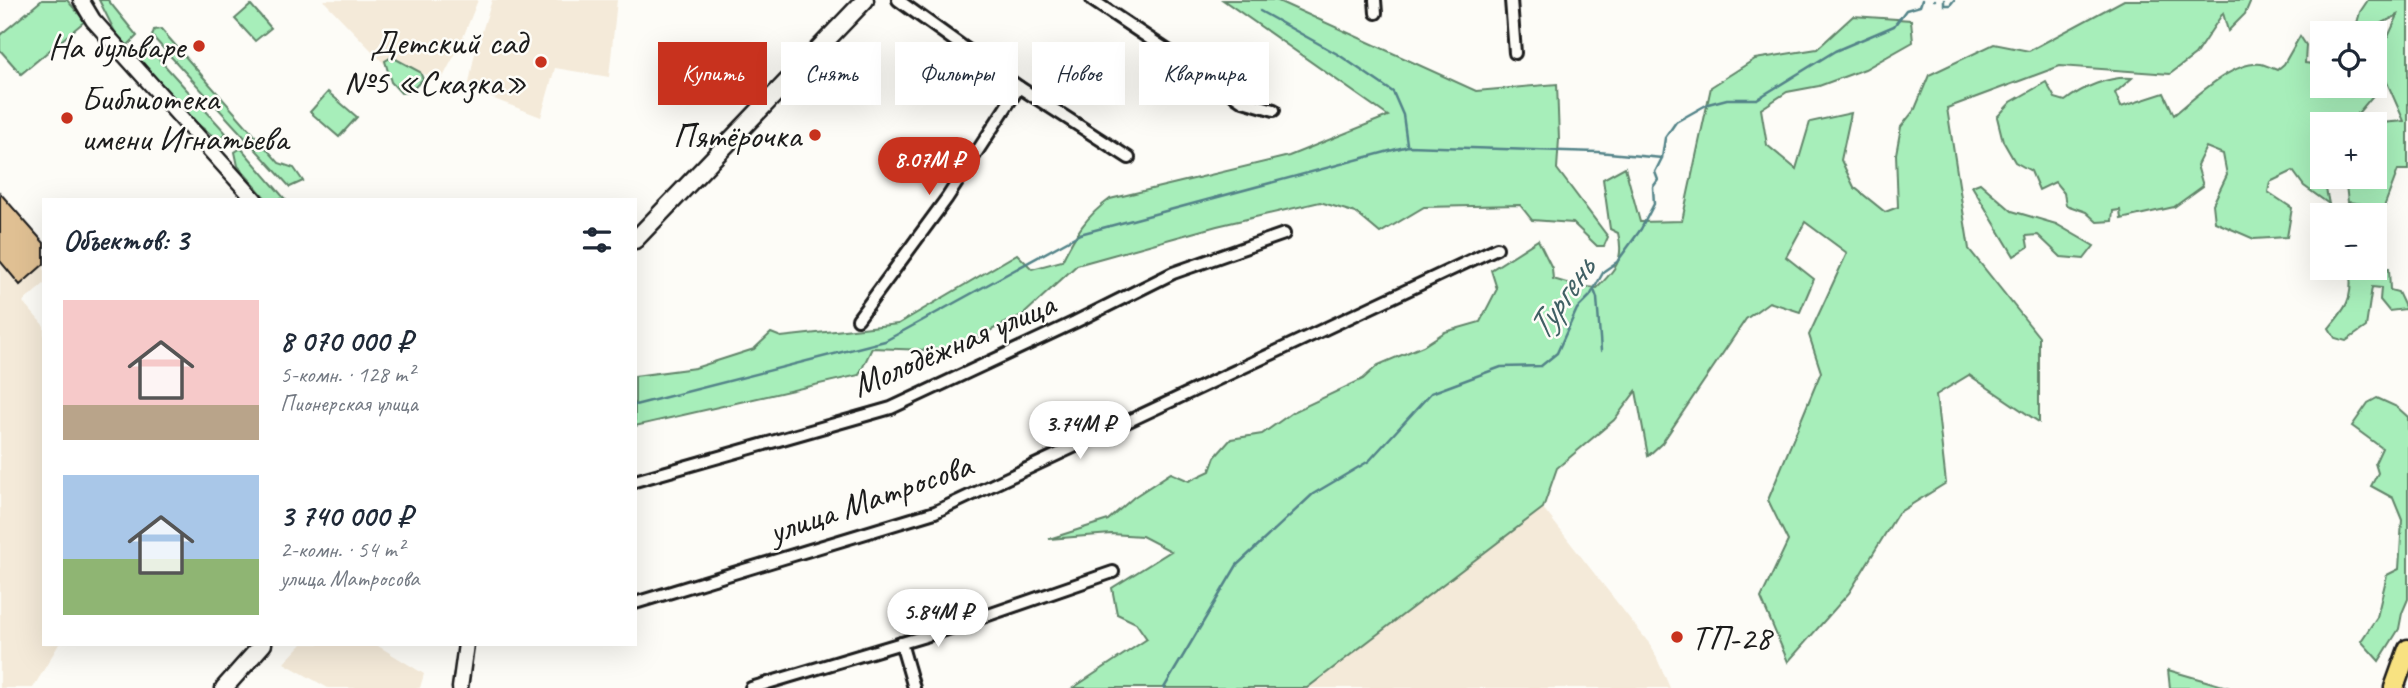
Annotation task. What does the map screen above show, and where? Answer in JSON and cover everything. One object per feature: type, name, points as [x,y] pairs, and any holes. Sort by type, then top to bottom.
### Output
[{"type":"main road","points":[[637,238],[865,0]]},
{"type":"main road","points":[[224,688],[261,646]]},
{"type":"main road","points":[[2394,688],[2408,649]]},
{"type":"street","points":[[80,0],[93,20],[253,198]]},
{"type":"street","points":[[898,0],[1019,87],[1129,158]]},
{"type":"street","points":[[1092,0],[1243,101],[1274,110]]},
{"type":"street","points":[[1375,0],[1376,13]]},
{"type":"street","points":[[1511,0],[1515,52]]},
{"type":"street","points":[[858,319],[947,198],[1019,87]]},
{"type":"street","name":"Молодёжная улица","points":[[637,480],[891,408],[1173,273],[1284,234]]},
{"type":"street","name":"улица Матросова","points":[[637,602],[935,512],[1497,248]]},
{"type":"street","points":[[751,688],[901,643],[1113,572]]},
{"type":"street","points":[[901,643],[914,688]]},
{"type":"street","points":[[460,688],[466,646]]},
{"type":"shaded area","points":[[323,0],[478,0],[460,45],[442,79],[419,73],[396,76]]},
{"type":"shaded area","name":"Детский сад №5 «Сказка»","points":[[492,0],[617,0],[609,77],[555,68],[541,117],[468,89],[474,57]]},
{"type":"shaded area","points":[[0,261],[20,284],[42,266],[42,286],[23,302],[42,324],[42,646],[58,646],[33,688],[0,688]]},
{"type":"shaded area","points":[[1543,508],[1652,647],[1670,688],[1307,688]]},
{"type":"shaded area","points":[[300,646],[378,646],[424,674],[420,688],[328,688],[284,663]]},
{"type":"green space","points":[[42,0],[67,0],[85,21],[21,74],[0,50],[0,35]]},
{"type":"green space","points":[[99,0],[108,0],[137,36],[127,46],[116,34]]},
{"type":"green space","points":[[1223,0],[1276,0],[1476,91],[1557,84],[1557,169],[1608,237],[1604,246],[1597,246],[1573,223],[1532,220],[1520,205],[1424,207],[1380,233],[1356,213],[1320,202],[1217,226],[1077,265],[1024,314],[957,347],[926,350],[872,348],[859,375],[637,426],[637,376],[695,368],[754,349],[771,333],[781,337],[898,324],[1017,254],[1032,269],[1062,261],[1082,227],[1094,212],[1110,199],[1289,156],[1388,116]]},
{"type":"green space","points":[[2124,0],[2251,0],[2245,14],[2228,31],[2223,13],[2195,55],[2170,74],[2060,66],[1947,108],[1969,249],[2039,337],[2039,422],[1969,375],[1936,395],[1946,483],[1898,513],[1849,593],[1788,662],[1761,598],[1788,541],[1768,500],[1821,372],[1809,335],[1847,253],[1805,222],[1786,257],[1814,279],[1800,312],[1769,302],[1746,319],[1662,443],[1648,456],[1636,391],[1614,420],[1557,468],[1543,508],[1307,688],[1073,688],[1147,639],[1136,623],[1117,614],[1112,588],[1171,551],[1142,536],[1111,534],[1049,539],[1108,520],[1134,497],[1171,473],[1189,481],[1210,471],[1215,457],[1231,439],[1262,434],[1293,412],[1363,379],[1378,365],[1423,346],[1445,332],[1480,322],[1497,289],[1491,270],[1538,240],[1552,268],[1553,279],[1597,288],[1617,264],[1620,250],[1618,233],[1610,229],[1603,179],[1625,167],[1640,222],[1682,221],[1711,87],[1755,59],[1817,49],[1853,16],[1911,20],[1913,42],[1865,69],[1819,86],[1787,92],[1761,109],[1767,145],[1796,169],[1810,122],[1851,113],[1841,160],[1854,187],[1885,212],[1898,207],[1896,154],[1901,127],[1915,109],[1929,75],[1994,44],[2029,51]]},
{"type":"green space","points":[[2368,0],[2408,0],[2408,170],[2398,170],[2386,203],[2348,202],[2346,189],[2387,189],[2387,122],[2404,121],[2387,82],[2387,38],[2398,15],[2386,21],[2358,21]]},
{"type":"green space","points":[[251,5],[271,28],[255,41],[235,19]]},
{"type":"green space","points":[[161,29],[279,163],[294,168],[303,181],[290,187],[152,36],[154,30]]},
{"type":"green space","points":[[2300,36],[2306,45],[2305,63],[2310,64],[2310,98],[2371,98],[2359,112],[2310,112],[2310,189],[2326,189],[2329,203],[2304,186],[2293,171],[2270,182],[2268,192],[2292,208],[2287,237],[2254,239],[2215,222],[2213,204],[2227,175],[2223,154],[2206,147],[2197,165],[2203,186],[2174,207],[2121,219],[2120,210],[2113,211],[2112,221],[2097,222],[2086,212],[2066,205],[2064,193],[2055,182],[2039,190],[2031,171],[2015,162],[2003,141],[1997,117],[2011,102],[2046,82],[2055,98],[2065,101],[2097,83],[2123,78],[2132,78],[2115,93],[2121,107],[2164,93],[2174,115],[2214,82],[2238,68],[2261,64],[2277,70],[2284,64]]},
{"type":"green space","points":[[148,47],[226,133],[220,140],[186,113],[136,54]]},
{"type":"green space","points":[[392,57],[420,72],[423,79],[410,92],[401,93],[391,82],[385,61]]},
{"type":"green space","points":[[328,92],[357,117],[339,137],[310,112]]},
{"type":"green space","points":[[241,148],[284,198],[265,198],[238,166],[235,152]]},
{"type":"green space","points":[[1980,183],[2012,211],[2056,224],[2094,246],[2084,259],[2061,257],[2038,235],[2026,236],[2028,247],[2014,256],[1972,186]]},
{"type":"green space","points":[[2389,268],[2390,290],[2398,292],[2406,309],[2389,311],[2380,300],[2381,288],[2372,287],[2366,327],[2346,341],[2335,338],[2329,328],[2347,304],[2350,280],[2387,280]]},
{"type":"green space","points":[[2377,398],[2397,407],[2408,417],[2408,599],[2399,629],[2379,661],[2361,641],[2377,617],[2387,575],[2399,569],[2402,520],[2393,498],[2371,486],[2378,473],[2375,463],[2382,448],[2352,426],[2368,403]]},
{"type":"green space","points":[[2168,670],[2230,688],[2170,688]]},
{"type":"building","points":[[0,193],[42,241],[42,266],[20,285],[0,261]]},
{"type":"waterway","name":"Тургень","points":[[1164,688],[1237,565],[1313,494],[1369,461],[1431,393],[1501,367],[1541,366],[1557,353],[1577,309],[1590,296],[1604,271],[1617,262],[1641,229],[1654,204],[1653,187],[1658,180],[1655,172],[1662,158],[1665,138],[1676,122],[1708,104],[1727,99],[1757,99],[1835,51],[1894,26],[1906,10],[1920,6],[1922,0]]},
{"type":"waterway","name":"Тургень","points":[[1944,0],[1944,5],[1950,5],[1954,0]]},
{"type":"waterway","points":[[1260,11],[1339,55],[1393,92],[1403,115],[1407,144]]},
{"type":"waterway","points":[[637,404],[885,341],[1080,234],[1408,146],[1598,152],[1662,158]]},
{"type":"waterway","points":[[1594,290],[1601,351]]},
{"type":"place","name":"На бульваре","points":[[199,46]]},
{"type":"place","name":"Детский сад №5 «Сказка»","points":[[541,62]]},
{"type":"place","name":"Библиотека имени Игнатьева","points":[[67,118]]},
{"type":"place","name":"Пятёрочка","points":[[815,135]]},
{"type":"place","name":"ТП-28","points":[[1677,637]]}]
